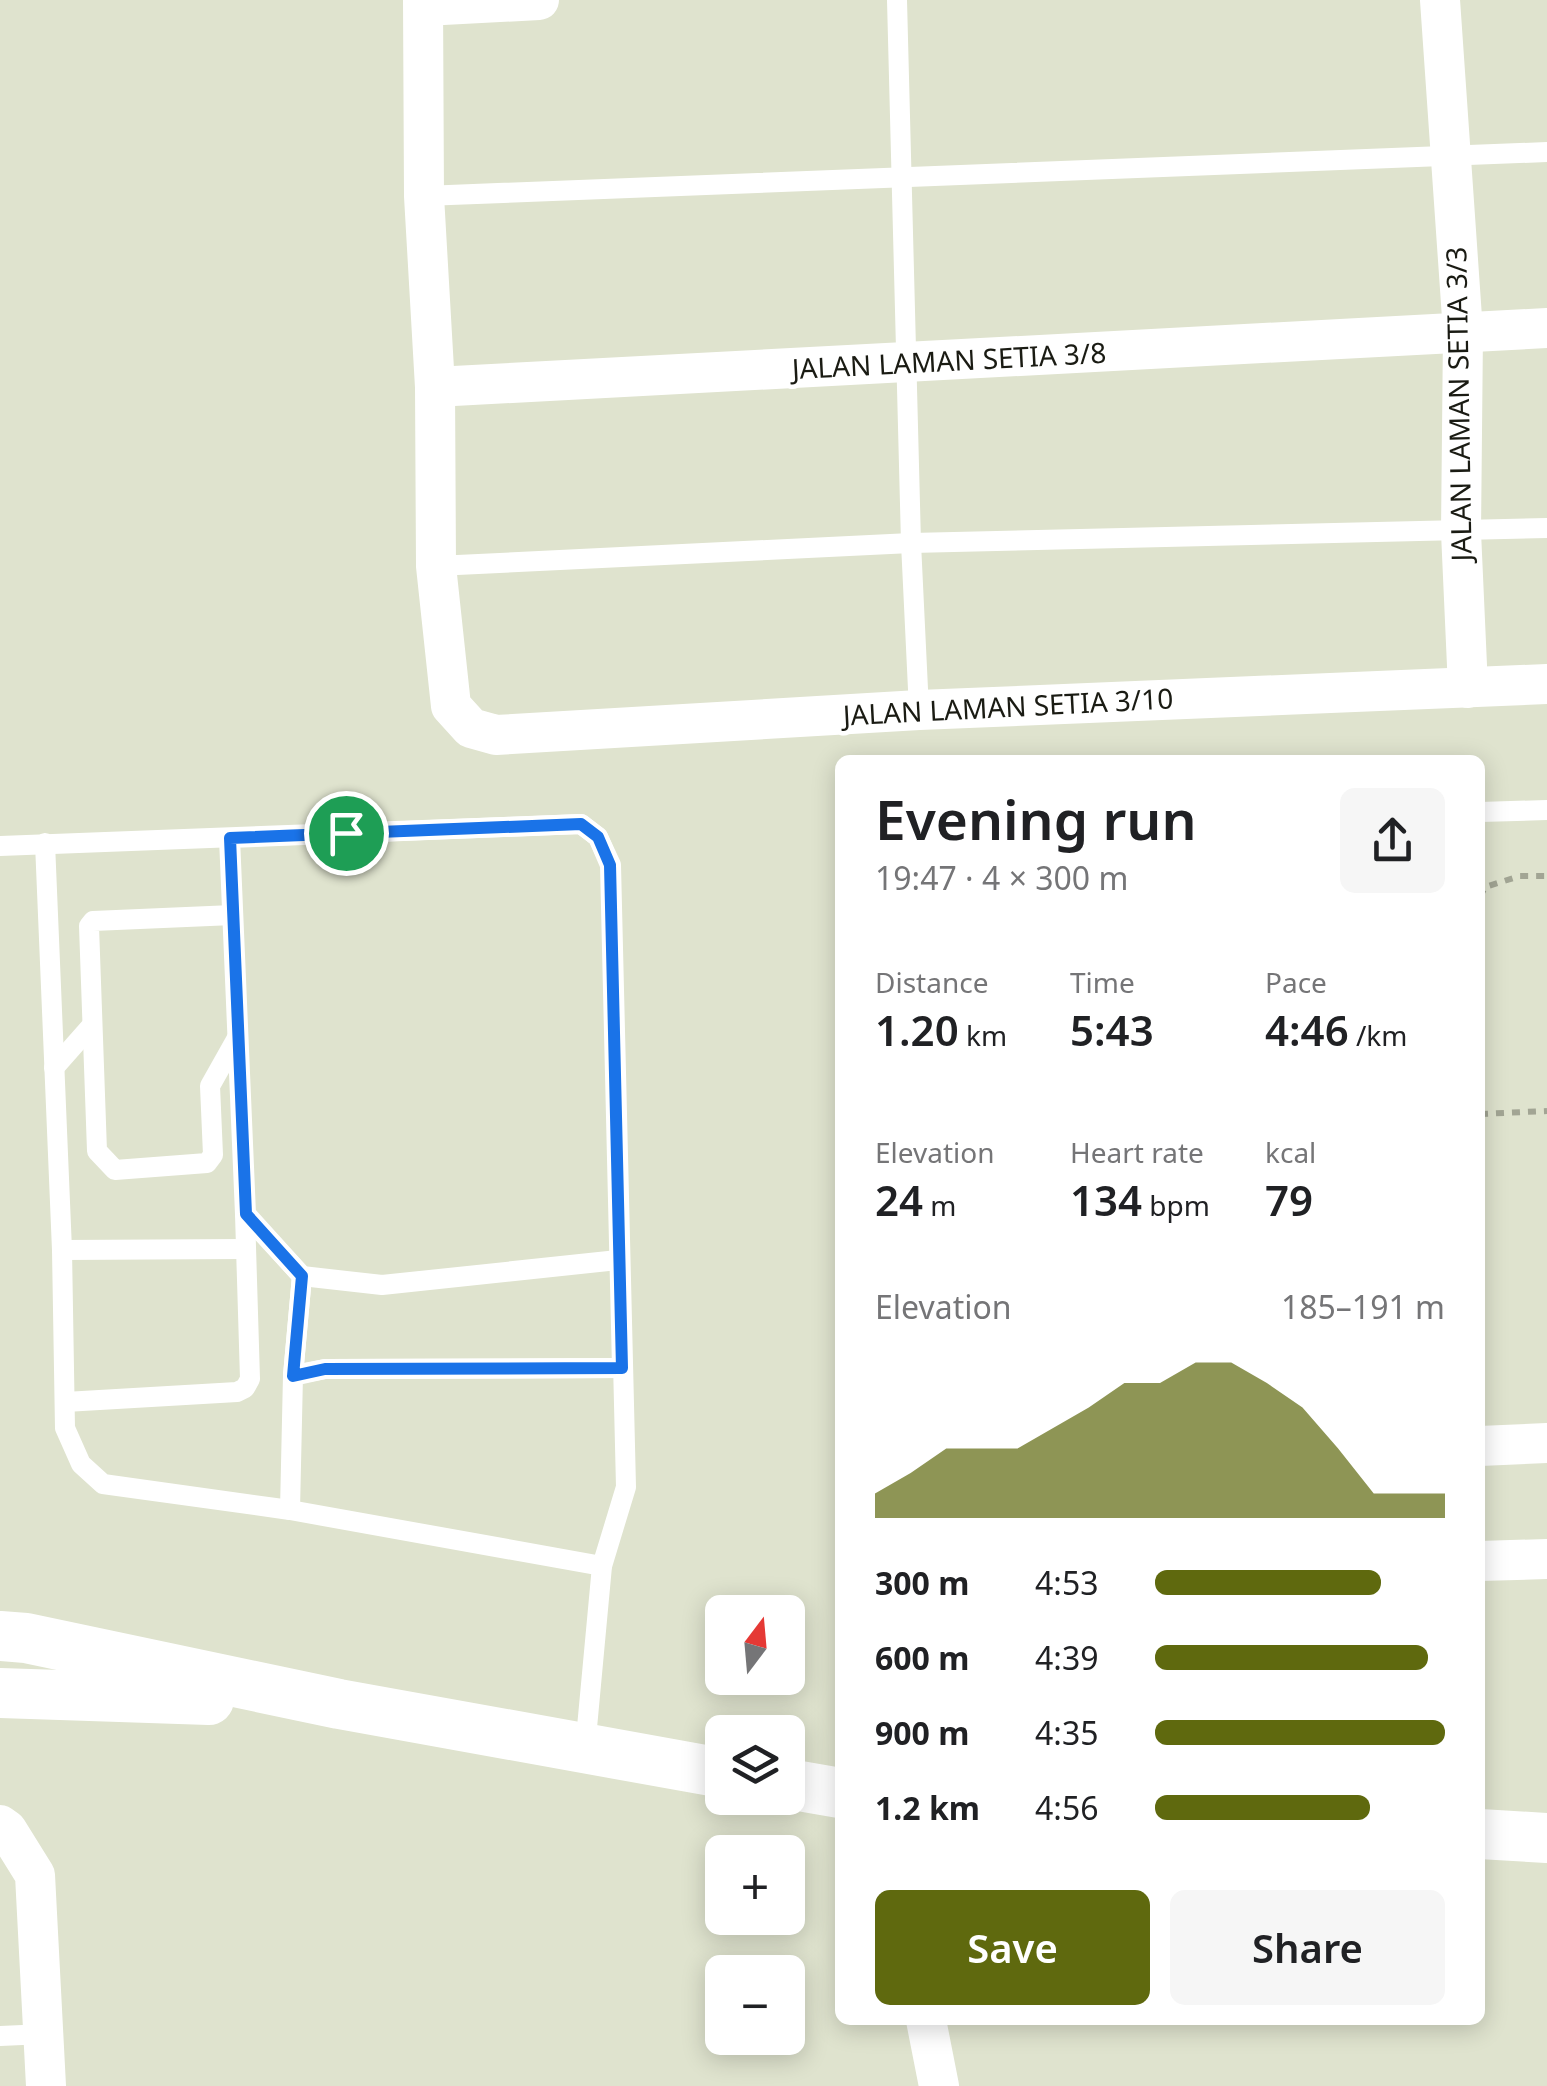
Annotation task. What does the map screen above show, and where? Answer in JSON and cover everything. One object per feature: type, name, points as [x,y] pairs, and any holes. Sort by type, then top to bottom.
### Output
[{"type":"street","points":[[436,566],[435,387],[424,196],[424,3],[539,0]]},
{"type":"street","name":"JALAN LAMAN SETIA 3/3","points":[[1440,0],[1463,332],[1461,532],[1468,688]]},
{"type":"street","name":"JALAN LAMAN SETIA 3/8","points":[[435,387],[1547,328]]},
{"type":"street","name":"JALAN LAMAN SETIA 3/10","points":[[436,566],[451,706],[471,728],[496,734],[919,710],[1547,684]]},
{"type":"street","points":[[1485,1446],[1547,1444]]},
{"type":"street","points":[[1485,1562],[1547,1559]]},
{"type":"street","points":[[9,1633],[339,1704],[705,1769]]},
{"type":"street","points":[[0,1693],[339,1704]]},
{"type":"street","points":[[805,1787],[835,1792]]},
{"type":"street","points":[[0,1825],[35,1875],[46,2086]]},
{"type":"street","points":[[1485,1834],[1547,1838]]},
{"type":"street","points":[[927,2025],[939,2086]]},
{"type":"lane","points":[[897,0],[919,710]]},
{"type":"lane","points":[[424,196],[1547,152]]},
{"type":"lane","points":[[436,566],[911,543],[1547,528]]},
{"type":"lane","points":[[1485,812],[1547,810]]},
{"type":"lane","points":[[4,845],[581,824],[598,837],[610,865],[626,1487],[602,1566],[584,1749]]},
{"type":"lane","points":[[65,1402],[237,1392],[250,1379],[230,838]]},
{"type":"lane","points":[[46,843],[65,1428],[81,1464],[104,1484],[290,1510],[602,1566]]},
{"type":"lane","points":[[233,914],[93,921],[89,926],[97,1151],[115,1170],[207,1163],[213,1154],[210,1086],[238,1036]]},
{"type":"lane","points":[[54,1068],[92,1025]]},
{"type":"lane","points":[[246,1214],[302,1276],[382,1285],[618,1260]]},
{"type":"lane","points":[[62,1250],[244,1249]]},
{"type":"lane","points":[[290,1510],[293,1376],[302,1276]]},
{"type":"lane","points":[[293,1376],[325,1369],[622,1368]]},
{"type":"lane","points":[[0,2036],[45,2034]]},
{"type":"path","points":[[1485,887],[1520,876],[1547,876]]},
{"type":"path","points":[[1485,1114],[1547,1111]]},
{"type":"route","points":[[581,824],[598,837],[610,865],[622,1368],[325,1369],[293,1376],[302,1276],[246,1214],[230,838],[346,833],[581,824]]}]
